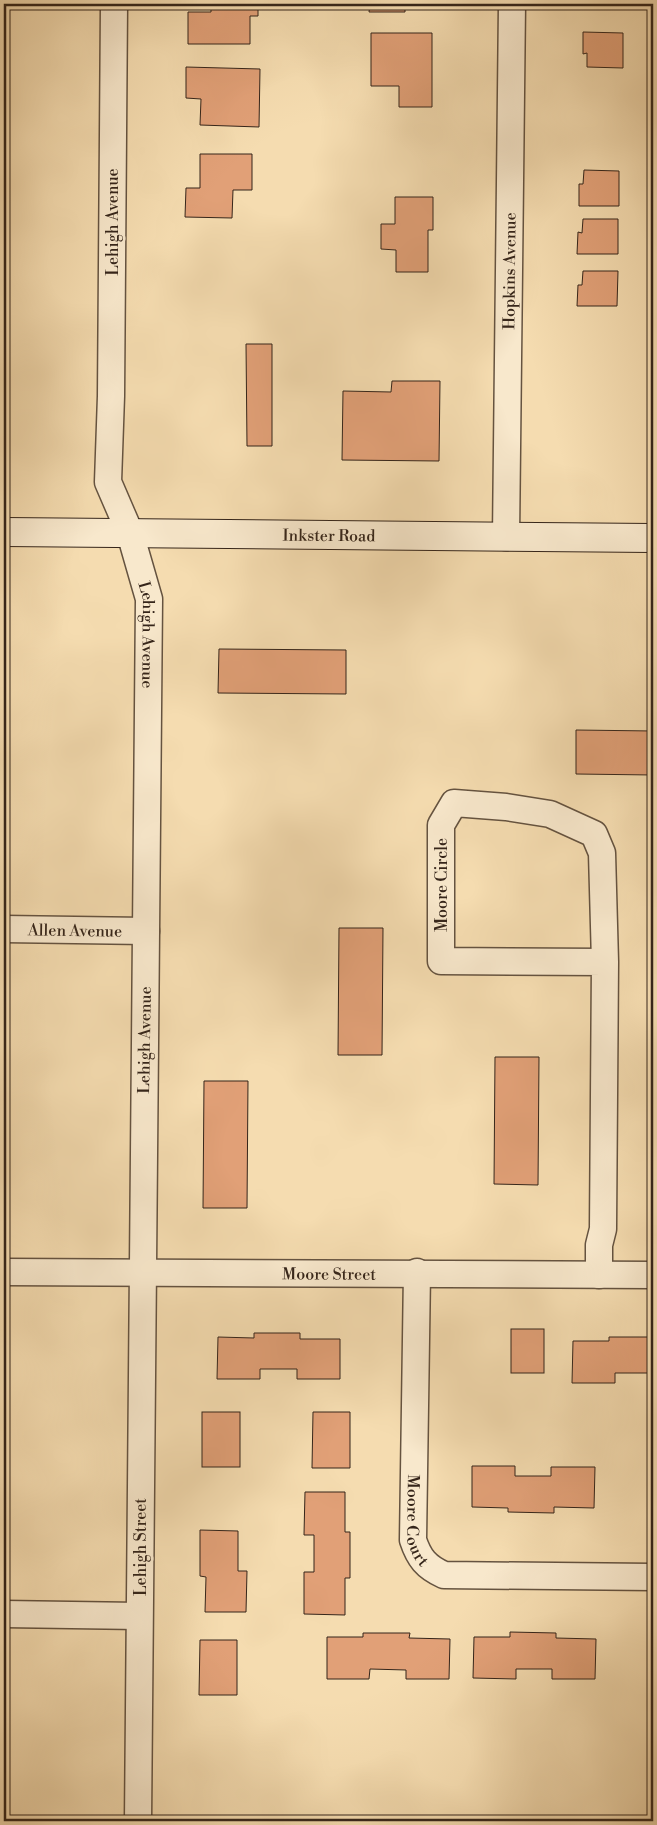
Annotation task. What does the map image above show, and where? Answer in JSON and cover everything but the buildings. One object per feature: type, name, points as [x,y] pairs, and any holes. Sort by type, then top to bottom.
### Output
[{"type":"main road","name":"Inkster Road","points":[[4,532],[653,538]]},
{"type":"street","name":"Lehigh Avenue","points":[[114,4],[111,386],[108,482],[130,533],[149,599],[142,1272]]},
{"type":"street","name":"Hopkins Avenue","points":[[506,537],[512,4]]},
{"type":"street","name":"Moore Circle","points":[[599,1275],[599,1245],[603,1228],[605,962],[602,853],[594,834],[550,814],[506,807],[454,804],[440,825],[441,961],[605,962]]},
{"type":"street","name":"Allen Avenue","points":[[4,930],[146,931]]},
{"type":"street","name":"Moore Street","points":[[4,1272],[416,1272],[653,1275]]},
{"type":"street","name":"Lehigh Street","points":[[138,1821],[142,1272]]},
{"type":"street","name":"Moore Court","points":[[416,1272],[413,1540],[419,1557],[431,1569],[444,1574],[653,1577]]},
{"type":"street","points":[[4,1614],[139,1616]]}]
